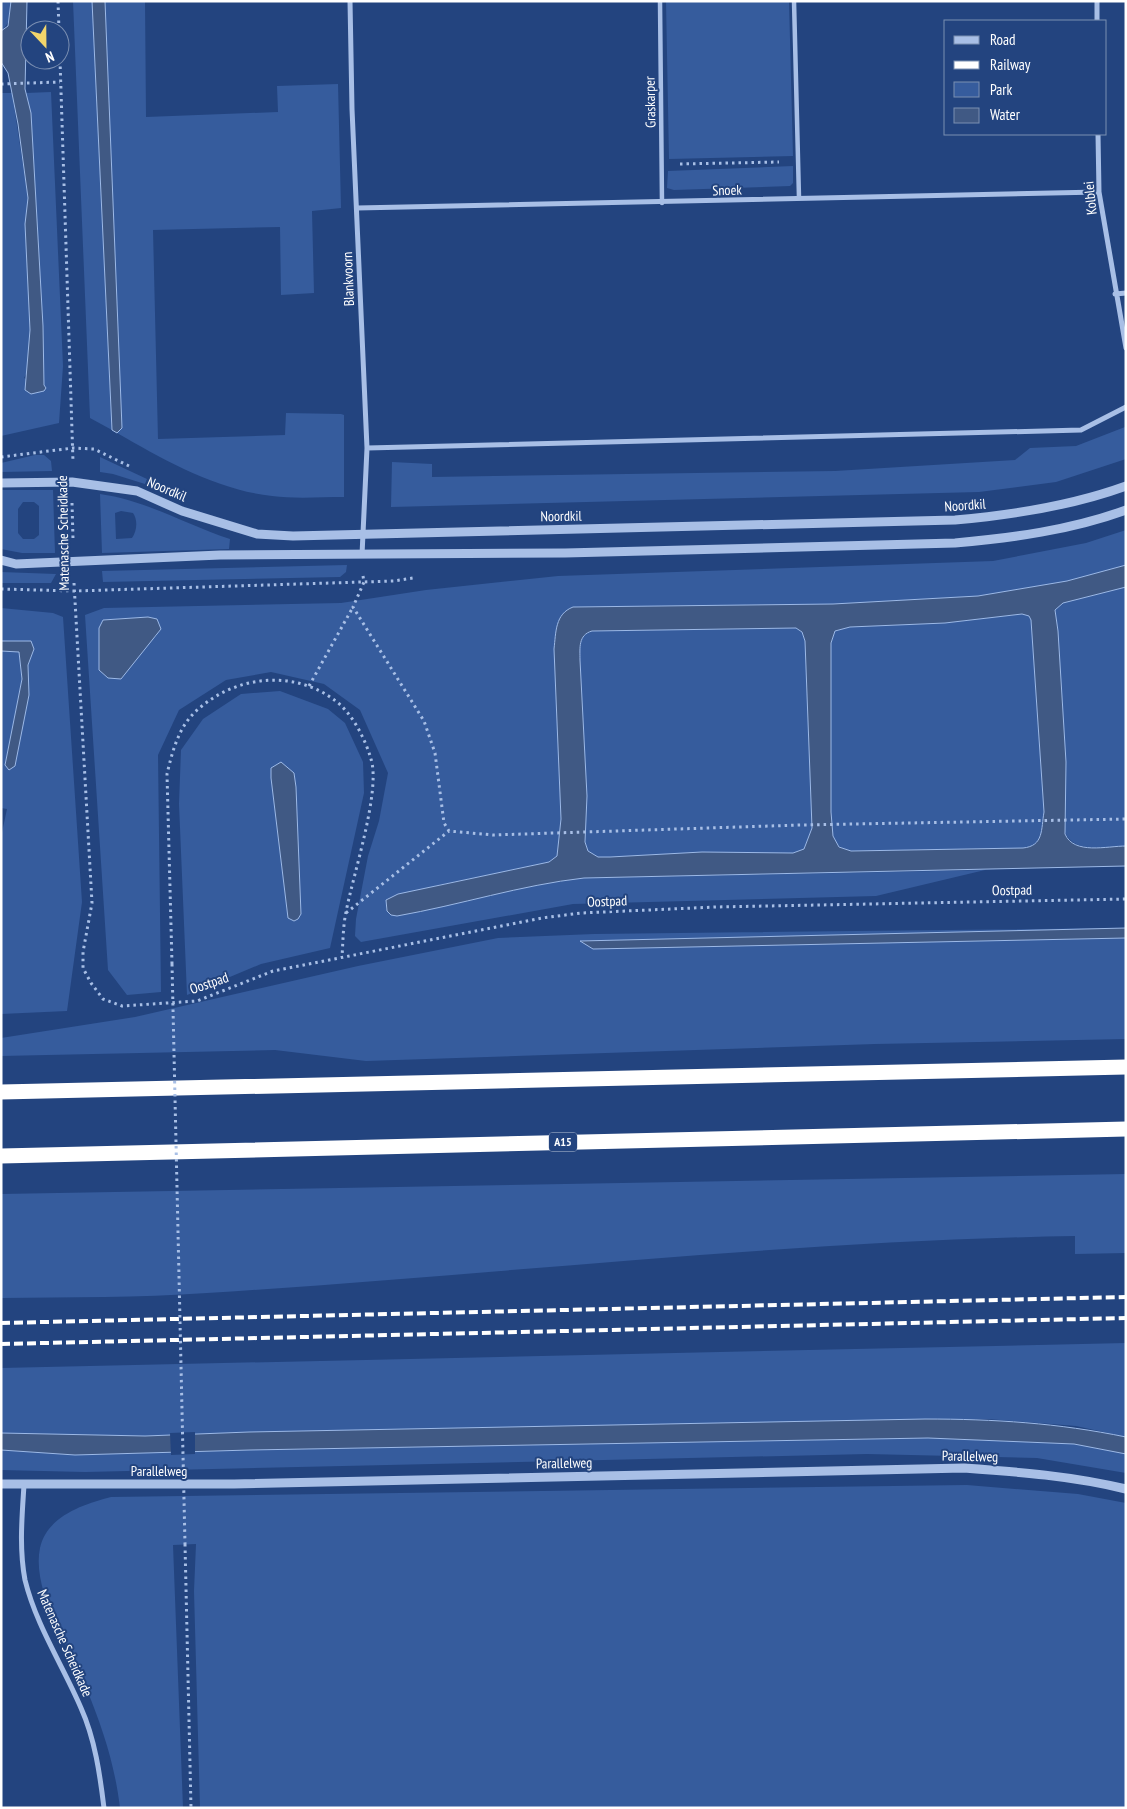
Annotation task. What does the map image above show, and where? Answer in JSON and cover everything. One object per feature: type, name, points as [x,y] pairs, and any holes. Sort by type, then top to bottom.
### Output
[{"type":"highway","points":[[1,1092],[1126,1067]]},
{"type":"highway","name":"A15","points":[[1,1156],[1126,1130]]},
{"type":"street","name":"Blankvoorn","points":[[350,1],[367,448],[362,555]]},
{"type":"street","name":"Graskarper","points":[[660,1],[662,203]]},
{"type":"street","points":[[794,1],[799,198]]},
{"type":"street","points":[[1097,1],[1097,20]]},
{"type":"street","name":"Kolblei","points":[[1098,135],[1099,192],[1115,294],[1126,348]]},
{"type":"street","name":"Snoek","points":[[357,208],[662,203],[799,198],[1099,192]]},
{"type":"street","points":[[1115,294],[1126,293]]},
{"type":"street","points":[[367,448],[1081,430],[1126,407]]},
{"type":"street","name":"Noordkil","points":[[1,483],[72,482],[137,491],[182,511],[256,534],[293,536],[955,520],[1001,516],[1059,505],[1126,486]]},
{"type":"street","points":[[1,560],[16,564],[220,555],[565,553],[955,543],[999,539],[1059,528],[1126,510]]},
{"type":"street","name":"Parallelweg","points":[[1,1484],[234,1484],[964,1468],[1038,1473],[1085,1479],[1126,1489]]},
{"type":"street","name":"Matenasche Scheidkade","points":[[24,1485],[21,1530],[25,1579],[32,1601],[82,1710],[100,1770],[104,1808]]},
{"type":"path","points":[[58,1],[59,20]]},
{"type":"path","name":"Matenasche Scheidkade","points":[[60,70],[73,438],[73,561],[92,903],[83,952],[83,968],[91,984],[103,999]]},
{"type":"path","points":[[2,84],[60,82]]},
{"type":"path","points":[[662,165],[797,161]]},
{"type":"path","points":[[1,589],[75,591],[364,582],[353,607],[309,686]]},
{"type":"path","points":[[353,607],[424,721],[435,753],[444,823],[449,831]]},
{"type":"path","points":[[191,1808],[167,774],[173,746],[193,714],[214,697],[242,683],[271,679],[309,686],[334,699],[353,720],[372,760],[374,788],[345,914],[342,957]]},
{"type":"path","points":[[345,914],[449,831],[493,835],[596,830],[800,825],[1126,820]]},
{"type":"path","name":"Oostpad","points":[[103,999],[122,1006],[197,1001],[273,970],[542,918],[581,913],[716,907],[1126,899]]},
{"type":"green space","points":[[1,1],[11,1],[11,14],[1,31]]},
{"type":"green space","points":[[73,1],[92,1],[112,430],[90,418]]},
{"type":"green space","points":[[105,1],[145,1],[146,117],[278,112],[277,86],[338,84],[341,208],[312,211],[314,293],[281,295],[280,227],[153,230],[158,439],[285,435],[286,413],[341,414],[344,415],[344,497],[299,498],[251,493],[211,481],[172,463],[117,433],[122,428]]},
{"type":"green space","points":[[666,1],[789,1],[793,156],[669,159]]},
{"type":"green space","points":[[51,92],[63,366],[59,423],[1,436],[1,93],[12,93],[28,198],[25,224],[30,330],[27,372],[24,378],[46,388],[44,385],[43,326],[31,113],[26,93]]},
{"type":"green space","points":[[793,166],[793,183],[790,186],[674,190],[667,188],[668,171]]},
{"type":"green space","points":[[1125,427],[1126,459],[1056,482],[979,492],[391,507],[392,462],[432,464],[432,477],[835,471],[1015,460],[1030,448],[1076,446]]},
{"type":"green space","points":[[35,455],[44,455],[51,461],[52,471],[1,472],[1,463]]},
{"type":"green space","points":[[100,457],[147,479],[145,484],[100,472]]},
{"type":"green space","points":[[1,490],[53,490],[55,553],[22,553],[1,549]],"holes":[[[23,502],[34,502],[39,506],[39,535],[34,539],[23,539],[18,533],[18,509]]]},
{"type":"green space","points":[[100,494],[150,507],[230,539],[229,549],[102,553]],"holes":[[[121,511],[133,513],[136,519],[136,526],[132,538],[116,539],[115,513]]]},
{"type":"green space","points":[[1126,530],[1126,565],[1067,581],[978,596],[833,604],[573,607],[567,610],[560,619],[556,631],[554,649],[561,819],[557,856],[549,862],[439,885],[386,900],[386,909],[397,916],[537,885],[584,878],[985,870],[876,896],[573,904],[361,942],[355,936],[356,919],[368,856],[379,821],[388,773],[360,710],[324,684],[271,672],[226,680],[179,710],[158,755],[161,992],[127,995],[108,970],[85,615],[104,608],[341,603],[426,590],[558,576],[993,561],[1086,543]],"holes":[[[148,617],[157,619],[157,635],[120,679],[102,620]]]},
{"type":"green space","points":[[347,565],[346,572],[340,577],[103,582],[102,571]]},
{"type":"green space","points":[[1,572],[56,574],[51,583],[1,583]]},
{"type":"green space","points":[[1126,587],[1126,846],[1081,846],[1074,843],[1068,837],[1064,829],[1066,762],[1055,610],[1063,603]]},
{"type":"green space","points":[[1,608],[53,613],[63,617],[82,902],[67,1011],[1,1014],[1,837],[7,809],[1,808],[1,651],[19,652],[22,679],[5,765],[29,695],[28,665],[34,649],[30,641],[1,641]]},
{"type":"green space","points":[[1022,614],[1029,616],[1031,620],[1044,812],[1042,830],[1035,844],[1023,848],[847,851],[841,848],[833,835],[831,812],[831,643],[835,631],[850,627],[945,623]]},
{"type":"green space","points":[[796,628],[802,632],[805,641],[812,828],[804,849],[793,853],[702,852],[610,857],[598,857],[588,851],[585,842],[587,796],[580,660],[581,642],[584,636],[592,631]]},
{"type":"green space","points":[[280,691],[328,709],[345,723],[363,762],[364,793],[330,948],[261,964],[187,995],[179,804],[181,750],[203,719],[241,694]],"holes":[[[271,778],[296,787],[301,914],[288,918]]]},
{"type":"green space","points":[[1126,928],[581,941],[593,949],[1126,938],[1126,1039],[875,1044],[366,1061],[275,1050],[1,1056],[1,1038],[135,1017],[358,966],[498,938],[594,934]]},
{"type":"green space","points":[[1126,1174],[1126,1253],[1075,1254],[1075,1236],[966,1239],[749,1251],[181,1295],[1,1298],[1,1194]]},
{"type":"green space","points":[[1126,1343],[1126,1437],[1076,1426],[987,1419],[249,1432],[145,1436],[1,1433],[1,1368]]},
{"type":"green space","points":[[928,1438],[1074,1444],[1126,1454],[1126,1473],[1037,1458],[867,1454],[85,1472],[1,1470],[1,1450],[75,1455],[250,1450]]},
{"type":"green space","points":[[967,1485],[1078,1494],[1126,1503],[1126,1808],[200,1808],[194,1591],[196,1544],[173,1545],[183,1808],[120,1808],[112,1762],[103,1733],[87,1690],[54,1620],[41,1583],[39,1565],[40,1548],[44,1537],[58,1520],[90,1503],[111,1497]]},
{"type":"water","points":[[11,1],[27,1],[27,20],[20,20],[20,70],[25,70],[25,89],[31,113],[43,326],[44,385],[46,388],[44,391],[31,394],[25,390],[30,330],[25,224],[28,198],[18,124],[8,73],[1,62],[1,31],[8,26]]},
{"type":"water","points":[[92,1],[105,1],[122,428],[117,433],[112,430]]},
{"type":"water","points":[[1126,565],[1126,587],[1063,603],[1055,610],[1066,762],[1065,834],[1069,841],[1083,847],[1126,846],[1126,866],[584,878],[537,885],[397,916],[391,915],[387,911],[386,900],[398,894],[549,862],[557,856],[561,819],[554,649],[556,630],[560,619],[567,610],[573,607],[833,604],[978,596],[1067,581]],"holes":[[[1022,614],[1029,616],[1031,620],[1044,812],[1042,830],[1035,844],[1023,848],[851,851],[839,847],[833,836],[831,812],[831,643],[835,631],[850,627],[945,623]],[[796,628],[802,632],[805,641],[812,828],[804,849],[793,853],[702,852],[610,857],[598,857],[588,851],[585,842],[587,796],[580,660],[581,642],[584,636],[592,631]]]},
{"type":"water","points":[[148,617],[157,619],[161,629],[121,679],[108,678],[99,670],[99,628],[103,620]]},
{"type":"water","points":[[1,641],[31,641],[34,649],[28,665],[29,695],[15,766],[9,770],[5,765],[22,679],[19,652],[1,651]]},
{"type":"water","points":[[281,762],[294,773],[296,787],[301,914],[294,921],[288,918],[271,778],[271,768]]},
{"type":"water","points":[[1126,928],[1126,938],[593,949],[580,941]]},
{"type":"water","points":[[925,1419],[1026,1423],[1101,1432],[1126,1437],[1126,1454],[1074,1444],[928,1438],[250,1450],[75,1455],[1,1450],[1,1433],[145,1436],[249,1432]]},
{"type":"pier","points":[[195,1432],[195,1454],[171,1455],[170,1433]]},
{"type":"railway","points":[[1,1323],[1126,1297]]},
{"type":"railway","points":[[1,1344],[1126,1318]]}]
